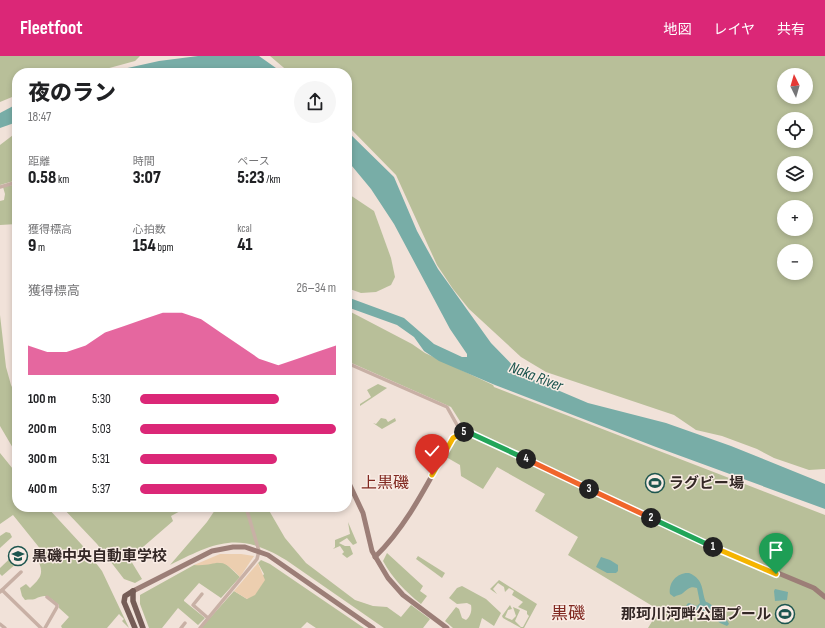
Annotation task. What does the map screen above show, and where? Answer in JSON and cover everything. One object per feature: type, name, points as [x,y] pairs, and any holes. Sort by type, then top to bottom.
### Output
[{"type":"main road","points":[[133,591],[125,596],[124,602],[135,628]]},
{"type":"main road","points":[[133,591],[132,601],[143,628]]},
{"type":"street","points":[[0,187],[12,183]]},
{"type":"street","points":[[352,365],[447,408],[451,412],[461,432]]},
{"type":"street","points":[[375,557],[396,536],[453,438],[461,432],[472,434],[694,538],[814,588],[825,597]]},
{"type":"street","points":[[352,490],[363,513],[368,540],[375,557],[388,578],[403,595],[447,628]]},
{"type":"street","points":[[200,628],[255,563],[259,551],[247,512]]},
{"type":"street","points":[[133,591],[212,551],[233,547],[259,551],[278,562],[373,628]]},
{"type":"street","points":[[21,572],[1,591],[41,628]]},
{"type":"street","points":[[202,594],[193,605],[208,618]]},
{"type":"street","points":[[45,628],[57,607],[57,605],[47,596]]},
{"type":"street","points":[[181,628],[185,623]]},
{"type":"street","points":[[0,624],[5,628]]},
{"type":"green space","points":[[0,56],[140,56],[135,61],[109,68],[12,68],[12,97],[0,102]]},
{"type":"green space","points":[[270,56],[825,56],[825,469],[809,470],[774,458],[757,449],[722,436],[696,430],[674,415],[546,372],[521,357],[469,309],[437,265],[396,175],[352,130],[352,68],[284,68]]},
{"type":"green space","points":[[12,136],[12,181],[0,185],[0,145]]},
{"type":"green space","points":[[12,185],[12,224],[0,225],[0,201],[4,200],[5,194],[3,187]]},
{"type":"green space","points":[[352,196],[374,211],[391,258],[395,277],[391,285],[376,292],[361,293],[352,290]]},
{"type":"green space","points":[[352,313],[412,344],[425,353],[493,385],[494,387],[825,515],[825,628],[648,628],[659,610],[568,555],[578,537],[535,511],[545,494],[497,467],[483,489],[461,476],[460,465],[446,457],[463,426],[451,407],[352,363]]},
{"type":"green space","points":[[0,315],[6,367],[12,387],[12,446],[0,426]]},
{"type":"green space","points":[[378,384],[387,388],[360,406],[360,404],[371,397],[367,390]]},
{"type":"green space","points":[[381,418],[386,419],[388,422],[395,418],[396,421],[382,429],[373,423],[376,424]]},
{"type":"green space","points":[[0,453],[12,468],[12,512],[52,512],[82,545],[102,571],[129,628],[122,621],[124,619],[119,614],[107,628],[62,628],[61,626],[69,617],[59,608],[59,605],[50,598],[43,596],[25,600],[22,596],[20,588],[26,584],[30,588],[40,577],[41,570],[36,556],[42,551],[13,515],[0,524]]},
{"type":"green space","points":[[67,512],[178,512],[171,516],[173,521],[143,547],[128,556],[142,579],[135,583],[124,579],[97,544]]},
{"type":"green space","points":[[214,512],[270,512],[285,538],[306,563],[355,600],[373,606],[387,607],[401,617],[411,605],[430,619],[423,628],[384,628],[286,560],[255,545],[228,543],[215,546],[201,550],[170,565],[207,522]]},
{"type":"green space","points":[[348,522],[357,543],[353,545],[347,538],[339,543],[345,546],[350,546],[353,554],[347,558],[342,554],[344,552],[340,546],[333,549],[335,547],[335,540],[350,534]]},
{"type":"green space","points":[[6,532],[10,533],[12,537],[0,548],[0,536]]},
{"type":"green space","points":[[22,547],[25,549],[25,556],[2,576],[0,574],[0,568]]},
{"type":"green space","points":[[387,553],[423,586],[420,591],[427,596],[421,604],[400,584],[383,561]]},
{"type":"green space","points":[[418,556],[445,573],[442,578],[416,559]]},
{"type":"green space","points":[[261,560],[270,564],[364,628],[316,628],[307,622],[301,628],[201,628],[234,591],[247,599],[264,574],[258,563]]},
{"type":"green space","points":[[215,562],[225,563],[240,577],[221,598],[199,583],[184,600],[205,618],[198,625],[178,608],[162,628],[149,628],[140,604],[140,595],[194,565]]},
{"type":"green space","points":[[499,580],[537,604],[524,628],[521,628],[503,618],[502,616],[510,605],[512,609],[508,610],[505,617],[512,620],[516,616],[513,607],[520,610],[515,621],[521,627],[523,627],[529,616],[527,611],[518,607],[523,602],[512,595],[514,591],[509,588],[505,592],[504,587],[498,583],[493,589],[497,594],[490,589]]},
{"type":"green space","points":[[462,586],[486,599],[501,613],[494,626],[482,618],[479,628],[453,628],[445,621],[456,607],[459,609],[462,618],[466,620],[470,615],[471,605],[467,603],[457,604],[449,598],[457,588]]},
{"type":"sand","points":[[220,554],[241,554],[254,556],[240,577],[227,565],[222,563],[194,565]]},
{"type":"sand","points":[[258,563],[265,580],[255,595],[247,599],[234,591]]},
{"type":"water","points":[[198,56],[259,56],[276,68],[128,68],[159,61]]},
{"type":"water","points":[[12,107],[12,124],[0,128],[0,113]]},
{"type":"water","points":[[352,136],[394,177],[417,231],[438,269],[491,343],[522,375],[588,403],[666,423],[731,446],[825,484],[825,509],[656,447],[495,385],[439,361],[424,351],[414,337],[397,325],[352,309],[352,299],[404,318],[434,344],[462,357],[467,357],[467,354],[450,329],[394,224],[371,189],[352,166]]},
{"type":"water","points":[[601,557],[618,565],[618,571],[616,573],[607,573],[596,567]]},
{"type":"water","points":[[689,573],[698,579],[702,586],[706,602],[716,608],[723,615],[729,624],[727,626],[720,623],[707,611],[698,611],[692,616],[685,611],[687,604],[689,603],[697,606],[700,603],[697,588],[689,588],[682,594],[674,597],[670,594],[672,582],[681,574]]},
{"type":"water","points":[[775,589],[788,592],[787,600],[775,601]]},
{"type":"place","name":"ラグビー場","points":[[655,483]]},
{"type":"place","name":"黒磯中央自動車学校","points":[[18,556]]},
{"type":"place","name":"那珂川河畔公園プール","points":[[785,614]]},
{"type":"district","name":"上黒磯","points":[[385,483]]},
{"type":"district","name":"黒磯","points":[[568,614]]},
{"type":"route","points":[[432,475],[453,438],[461,432],[466,432],[739,559],[776,574]]},
{"type":"water label","name":"Naka River","points":[[536,377]]}]
